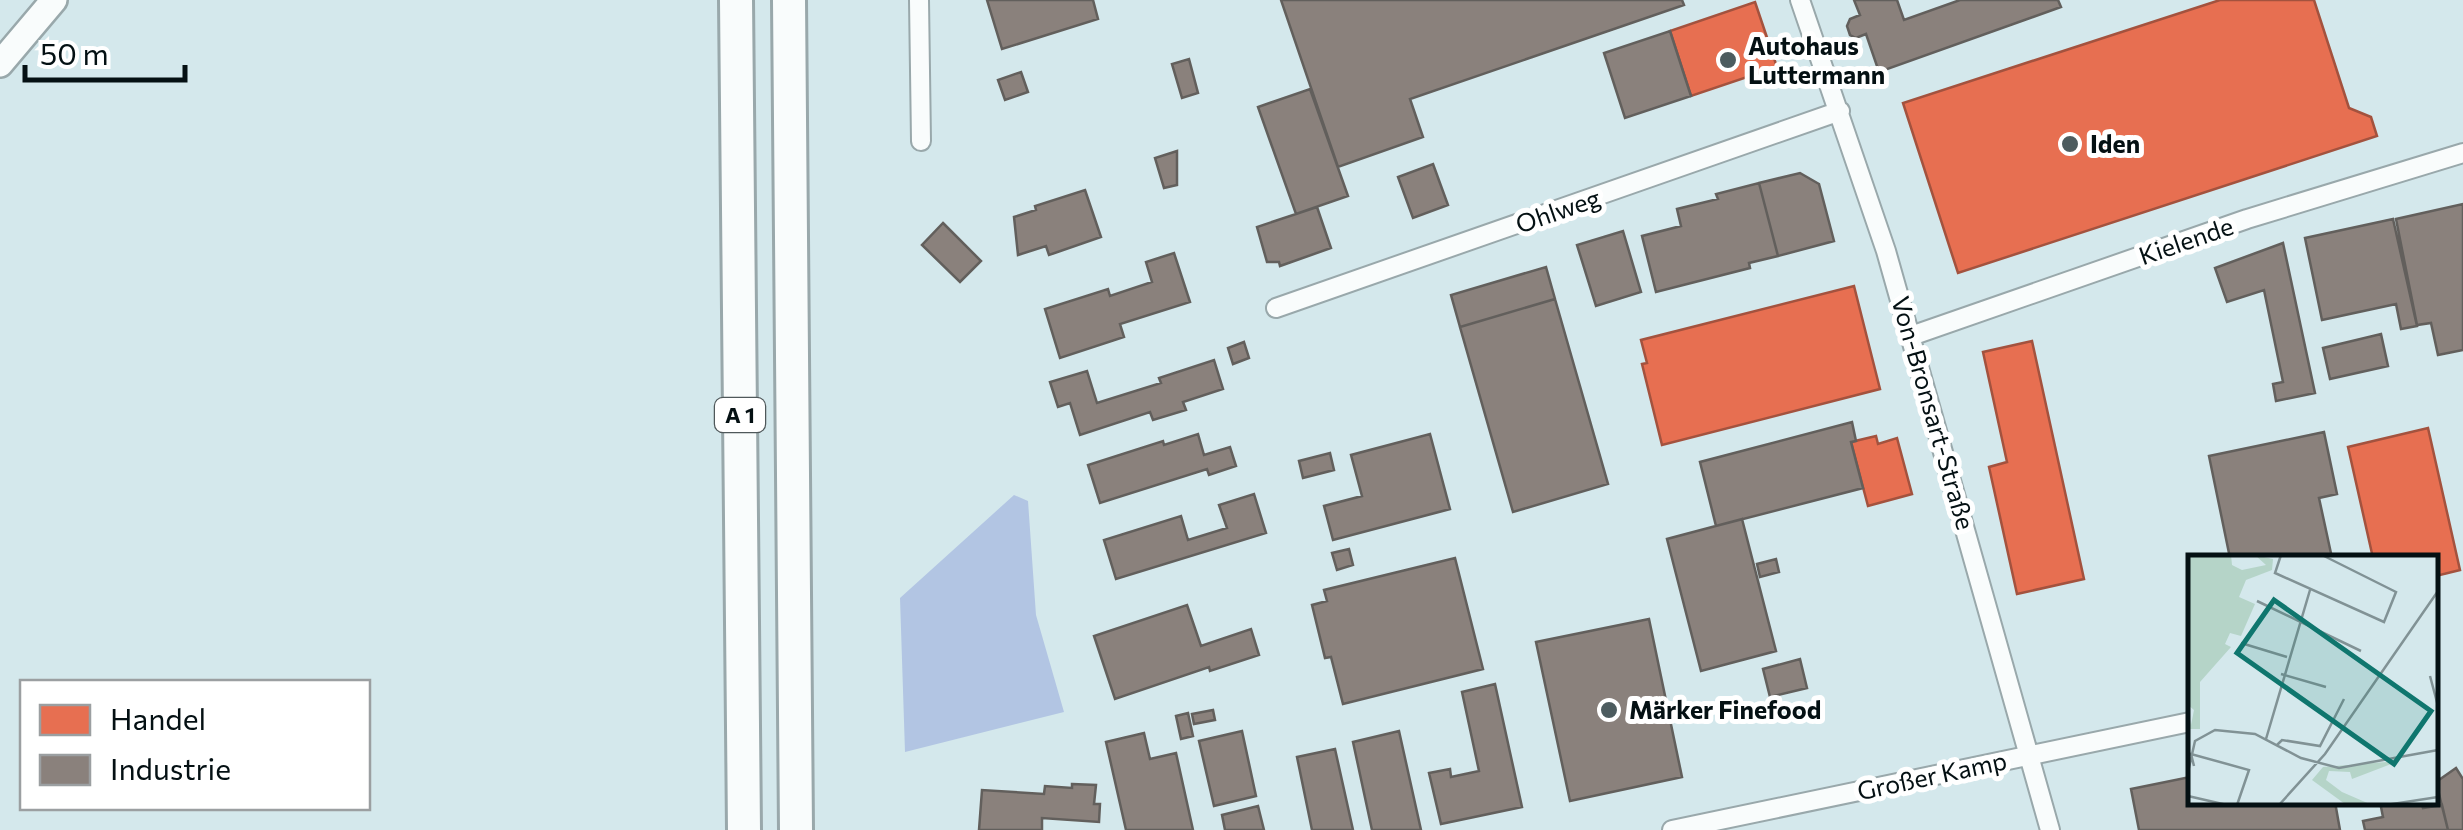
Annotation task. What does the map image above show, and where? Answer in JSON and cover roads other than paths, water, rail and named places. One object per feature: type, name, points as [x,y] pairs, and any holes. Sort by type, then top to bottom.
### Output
[{"type":"highway","name":"A 1","points":[[736,0],[744,830]]},
{"type":"highway","name":"A 1","points":[[789,0],[796,830]]},
{"type":"main road","points":[[0,64],[54,0]]},
{"type":"street","points":[[919,0],[922,141]]},
{"type":"street","name":"Von-Bronsart-Straße","points":[[1800,0],[1840,111],[1911,336],[2050,830]]},
{"type":"street","name":"Ohlweg","points":[[1276,308],[1840,111]]},
{"type":"street","name":"Kielende","points":[[1911,336],[2247,220],[2463,153]]},
{"type":"street","name":"Großer Kamp","points":[[1672,830],[2188,722]]},
{"type":"water","points":[[1014,495],[1028,501],[1036,615],[1064,712],[905,752],[900,598]]},
{"type":"place","name":"Autohaus Luttermann","points":[[1728,60]]},
{"type":"place","name":"Iden","points":[[2070,144]]},
{"type":"place","name":"Märker Finefood","points":[[1609,710]]}]
